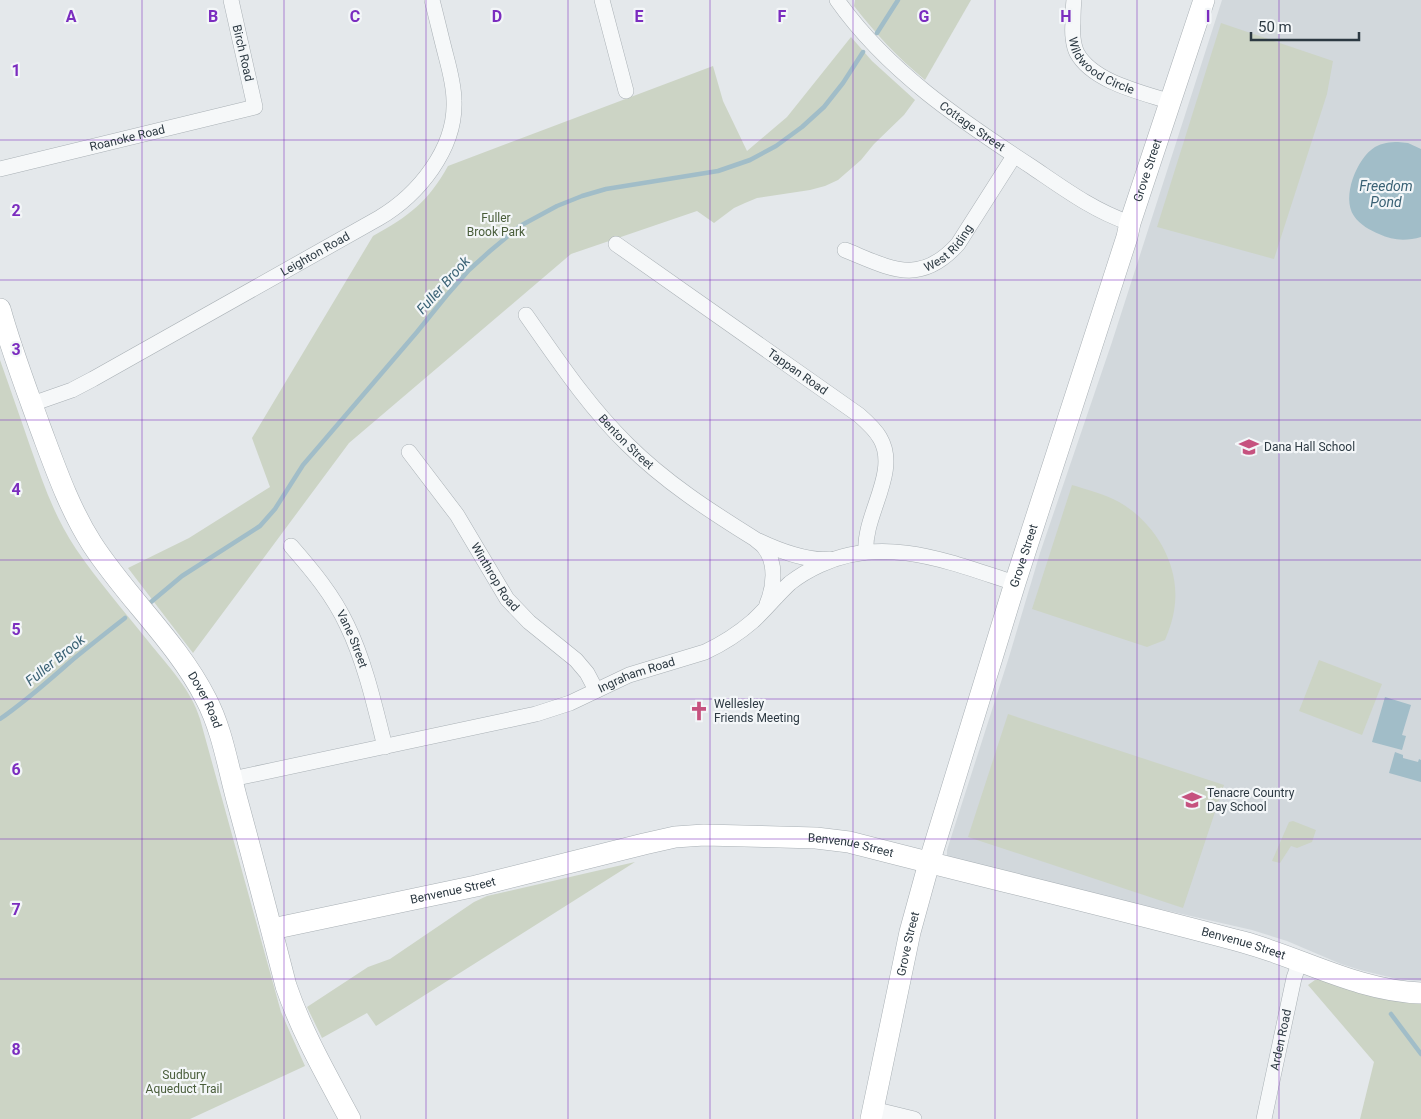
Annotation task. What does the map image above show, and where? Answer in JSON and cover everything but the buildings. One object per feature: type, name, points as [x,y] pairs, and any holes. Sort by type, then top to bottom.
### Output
[{"type":"street","name":"Birch Road","points":[[230,0],[255,107]]},
{"type":"street","name":"Leighton Road","points":[[32,404],[82,384],[384,216],[414,192],[426,178],[438,158],[448,137],[454,109],[451,75],[432,0]]},
{"type":"street","points":[[602,0],[626,91]]},
{"type":"street","name":"Cottage Street","points":[[837,0],[870,40],[908,77],[977,130],[1078,198],[1112,217],[1130,223]]},
{"type":"street","name":"Wildwood Circle","points":[[1074,0],[1072,31],[1076,52],[1085,64],[1094,72],[1122,86],[1171,102]]},
{"type":"street","name":"Grove Street","points":[[872,1114],[910,932],[929,863],[1015,583],[1122,255],[1130,223],[1204,0]]},
{"type":"street","name":"Roanoke Road","points":[[0,169],[255,107]]},
{"type":"street","name":"West Riding","points":[[845,250],[897,269],[911,271],[924,269],[948,255],[958,244],[1014,156]]},
{"type":"street","name":"Tappan Road","points":[[616,244],[859,415],[875,430],[884,447],[886,466],[867,532],[866,552]]},
{"type":"street","name":"Dover Road","points":[[0,309],[11,346],[60,481],[72,508],[86,534],[120,582],[177,653],[208,701],[217,725],[232,779],[286,986],[315,1053],[350,1119]]},
{"type":"street","name":"Benton Street","points":[[526,315],[580,390],[626,444],[655,470],[689,496],[755,539],[764,547],[770,557],[773,574],[772,591],[766,608]]},
{"type":"street","name":"Winthrop Road","points":[[409,452],[456,515],[507,599],[529,622],[576,660],[587,673],[596,690]]},
{"type":"street","name":"Benton Street","points":[[755,539],[782,550],[818,560],[837,558]]},
{"type":"street","name":"Vane Street","points":[[291,546],[320,580],[347,624],[361,658],[385,747]]},
{"type":"street","name":"Ingraham Road","points":[[232,779],[536,714],[560,707],[629,675],[705,652],[735,635],[800,576],[817,566],[837,558],[866,552],[897,551],[927,556],[1015,583]]},
{"type":"street","name":"Benvenue Street","points":[[272,929],[476,886],[644,844],[689,835],[816,838],[839,841],[1244,942],[1365,983],[1398,991],[1421,993]]},
{"type":"street","name":"Arden Road","points":[[1264,1119],[1292,988],[1300,961]]},
{"type":"street","points":[[872,1114],[914,1119]]},
{"type":"shaded area","name":"Dana Hall School","points":[[1222,0],[1421,0],[1421,981],[1397,979],[1360,970],[1287,941],[1252,930],[954,862],[947,856],[947,850],[1040,553],[1112,342]]},
{"type":"green space","points":[[855,0],[971,0],[925,80],[896,54],[870,26],[854,6]]},
{"type":"green space","points":[[1221,23],[1333,61],[1327,94],[1274,259],[1157,227]]},
{"type":"green space","name":"Fuller Brook Park","points":[[851,37],[872,61],[915,100],[904,115],[874,144],[861,160],[838,180],[825,186],[757,198],[734,208],[714,223],[697,211],[571,254],[349,443],[193,653],[128,568],[189,538],[270,487],[252,438],[373,236],[407,215],[425,199],[441,179],[448,166],[713,66],[723,101],[747,151],[787,117]]},
{"type":"green space","name":"Sudbury Aqueduct Trail","points":[[0,360],[44,486],[68,537],[84,561],[178,678],[196,708],[281,1012],[305,1066],[190,1119],[0,1119]]},
{"type":"green space","points":[[1072,485],[1108,497],[1132,510],[1153,532],[1162,545],[1173,573],[1175,588],[1174,613],[1165,640],[1147,647],[1032,609]]},
{"type":"green space","points":[[1319,660],[1382,684],[1362,735],[1299,711]]},
{"type":"green space","points":[[1008,714],[1224,785],[1183,908],[968,837]]},
{"type":"green space","points":[[1293,821],[1316,830],[1312,842],[1297,848],[1291,846],[1280,863],[1272,861],[1289,822]]},
{"type":"green space","points":[[635,862],[376,1026],[367,1013],[322,1038],[307,1007],[368,967],[390,959],[474,902],[487,896]]},
{"type":"green space","points":[[1315,980],[1391,1000],[1421,1004],[1421,1119],[1360,1119],[1374,1062],[1308,985]]},
{"type":"water","name":"Freedom Pond","points":[[1386,143],[1408,143],[1421,149],[1421,237],[1400,240],[1384,236],[1362,225],[1350,208],[1349,199],[1353,178],[1368,152]]},
{"type":"water","points":[[1385,697],[1411,705],[1402,735],[1406,736],[1402,750],[1372,742]]},
{"type":"water","points":[[1395,752],[1403,755],[1403,758],[1418,762],[1419,759],[1421,760],[1421,782],[1389,773]]},
{"type":"waterway","name":"Fuller Brook","points":[[877,33],[898,0]]},
{"type":"waterway","name":"Fuller Brook","points":[[151,602],[182,576],[260,526],[275,509],[303,465],[447,295],[469,270],[520,226],[557,206],[606,189],[718,171],[750,160],[776,146],[802,127],[824,107],[843,83],[863,52]]},
{"type":"waterway","name":"Fuller Brook","points":[[0,719],[125,618]]},
{"type":"waterway","points":[[1391,1014],[1421,1054]]},
{"type":"place","name":"Dana Hall School","points":[[1249,447]]},
{"type":"place","name":"Wellesley Friends Meeting","points":[[699,711]]},
{"type":"place","name":"Tenacre Country Day School","points":[[1192,800]]}]
